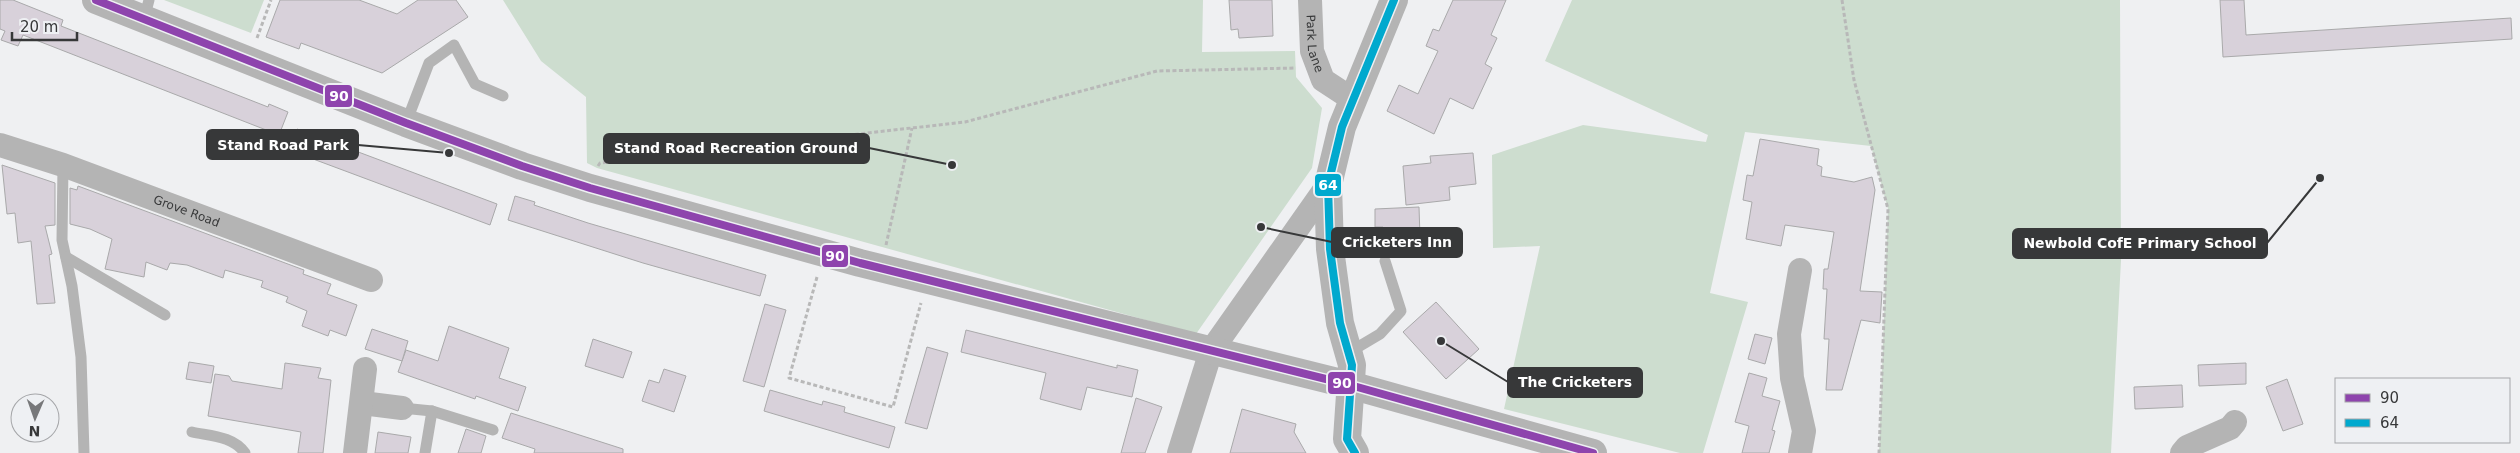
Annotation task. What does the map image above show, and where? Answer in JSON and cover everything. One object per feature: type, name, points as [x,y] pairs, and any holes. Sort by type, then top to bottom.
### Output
[{"type":"street","points":[[96,0],[146,10],[248,62],[522,166],[590,188],[927,279],[1350,385],[1593,453]]},
{"type":"street","name":"Park Lane","points":[[1310,0],[1312,51],[1323,80],[1352,99]]},
{"type":"street","points":[[1355,453],[1348,439],[1352,365],[1340,323],[1330,249],[1328,185],[1342,127],[1394,0]]},
{"type":"street","name":"Grove Road","points":[[0,145],[64,165],[372,280]]},
{"type":"street","points":[[1179,453],[1211,351],[1328,185]]},
{"type":"street","points":[[1800,270],[1789,334],[1792,378],[1804,432],[1800,453]]},
{"type":"street","points":[[356,453],[365,369]]},
{"type":"street","points":[[362,403],[402,408]]},
{"type":"street","points":[[2182,453],[2187,447],[2230,428],[2234,422]]},
{"type":"lane","points":[[406,123],[429,63],[454,45],[475,84],[503,96]]},
{"type":"lane","points":[[64,165],[62,240],[72,286],[81,358],[84,453]]},
{"type":"lane","points":[[66,257],[165,315]]},
{"type":"lane","points":[[1348,353],[1380,334],[1401,311],[1385,261]]},
{"type":"lane","points":[[402,408],[432,411],[493,430]]},
{"type":"lane","points":[[425,453],[432,411]]},
{"type":"lane","points":[[192,432],[227,439],[240,447],[245,453]]},
{"type":"path","points":[[248,62],[271,0]]},
{"type":"path","points":[[1842,0],[1854,80],[1888,209],[1879,453]]},
{"type":"path","points":[[590,188],[600,163],[965,122],[1157,71],[1295,68],[1317,64]]},
{"type":"path","points":[[881,267],[912,128]]},
{"type":"path","points":[[824,252],[789,378],[893,407],[927,279]]},
{"type":"green space","points":[[164,0],[264,0],[251,33]]},
{"type":"green space","points":[[503,0],[1203,0],[1202,52],[1295,51],[1296,77],[1322,108],[1312,168],[1196,334],[597,168],[587,163],[586,97],[541,61]]},
{"type":"green space","points":[[1572,0],[2120,0],[2121,260],[2111,453],[1879,453],[1888,209],[1871,146],[1745,132],[1710,293],[1748,302],[1703,453],[1680,453],[1504,409],[1540,246],[1493,248],[1492,155],[1583,125],[1706,142],[1708,135],[1545,61]]},
{"type":"building","points":[[0,0],[13,0],[63,20],[61,26],[268,107],[269,104],[288,112],[279,135],[23,35],[18,46],[1,40],[5,31],[0,29]]},
{"type":"building","points":[[280,0],[359,0],[397,14],[418,0],[456,0],[468,17],[382,73],[301,43],[299,49],[266,37]]},
{"type":"building","points":[[1229,0],[1272,0],[1273,36],[1239,38],[1238,29],[1231,30]]},
{"type":"building","points":[[1453,0],[1506,0],[1491,35],[1497,38],[1485,64],[1492,68],[1473,109],[1450,98],[1434,134],[1387,111],[1399,85],[1418,94],[1438,51],[1426,46],[1433,29],[1439,31]]},
{"type":"building","points":[[2220,0],[2244,0],[2246,35],[2511,18],[2512,39],[2223,57]]},
{"type":"building","points":[[297,129],[497,204],[490,225],[289,150]]},
{"type":"building","points":[[1760,139],[1819,149],[1817,165],[1822,167],[1821,176],[1854,182],[1872,177],[1875,190],[1860,291],[1882,292],[1880,323],[1861,320],[1842,390],[1826,390],[1829,339],[1824,339],[1827,289],[1823,289],[1824,269],[1828,269],[1834,232],[1785,225],[1781,246],[1746,239],[1752,202],[1743,200],[1747,175],[1753,176]]},
{"type":"building","points":[[1473,153],[1476,184],[1449,187],[1450,200],[1406,205],[1403,166],[1431,163],[1430,156]]},
{"type":"building","points":[[2,165],[55,183],[55,225],[45,226],[52,254],[49,255],[55,303],[37,304],[31,241],[18,243],[15,213],[7,214]]},
{"type":"building","points":[[78,186],[304,270],[303,274],[331,284],[327,294],[357,305],[346,336],[330,330],[328,336],[302,326],[307,311],[286,302],[288,297],[261,287],[263,281],[225,270],[223,278],[187,265],[170,263],[167,270],[146,262],[144,277],[105,269],[112,239],[90,229],[70,224],[70,188],[77,190]]},
{"type":"building","points":[[515,196],[535,202],[534,205],[588,223],[766,275],[760,296],[643,263],[508,220]]},
{"type":"building","points":[[1419,207],[1420,237],[1384,237],[1383,227],[1375,227],[1375,209]]},
{"type":"building","points":[[1436,302],[1479,349],[1446,379],[1403,332]]},
{"type":"building","points":[[765,304],[786,310],[764,387],[743,381]]},
{"type":"building","points":[[449,326],[509,348],[499,378],[526,387],[518,411],[476,396],[475,399],[398,372],[406,350],[438,361]]},
{"type":"building","points":[[372,329],[408,341],[402,361],[365,349]]},
{"type":"building","points":[[966,330],[1117,368],[1117,365],[1138,370],[1132,397],[1087,387],[1081,410],[1040,399],[1046,373],[961,352]]},
{"type":"building","points":[[1755,334],[1772,338],[1765,364],[1748,359]]},
{"type":"building","points":[[593,339],[632,352],[623,378],[585,366]]},
{"type":"building","points":[[927,347],[948,353],[927,429],[905,423]]},
{"type":"building","points":[[189,362],[214,366],[211,383],[186,379]]},
{"type":"building","points":[[285,363],[321,368],[318,378],[331,380],[323,453],[298,453],[301,432],[208,416],[215,374],[229,376],[232,381],[282,389]]},
{"type":"building","points":[[2246,363],[2246,384],[2199,386],[2198,365]]},
{"type":"building","points":[[664,369],[686,376],[674,412],[642,401],[649,380],[659,383]]},
{"type":"building","points":[[1749,373],[1767,378],[1762,396],[1780,401],[1772,430],[1775,431],[1769,453],[1742,453],[1749,426],[1735,422]]},
{"type":"building","points":[[2287,379],[2303,424],[2283,431],[2266,387]]},
{"type":"building","points":[[2182,385],[2183,407],[2135,409],[2134,387]]},
{"type":"building","points":[[770,390],[822,405],[823,401],[845,407],[844,412],[895,427],[889,448],[764,411]]},
{"type":"building","points":[[1136,398],[1162,407],[1145,453],[1121,453]]},
{"type":"building","points":[[1242,409],[1296,424],[1294,432],[1306,453],[1230,453]]},
{"type":"building","points":[[511,413],[623,449],[623,453],[534,453],[535,449],[502,438]]},
{"type":"building","points":[[466,429],[486,436],[481,453],[458,453]]},
{"type":"building","points":[[378,432],[411,437],[408,453],[375,453]]},
{"type":"transit line","name":"90","points":[[96,0],[406,123],[522,166],[590,188],[860,263],[1350,385],[1593,453]]},
{"type":"transit line","name":"64","points":[[1355,453],[1347,439],[1352,365],[1340,323],[1330,249],[1328,185],[1342,127],[1394,0]]},
{"type":"place","name":"Stand Road Park","points":[[449,153]]},
{"type":"place","name":"Stand Road Recreation Ground","points":[[952,165]]},
{"type":"place","name":"Newbold CofE Primary School","points":[[2320,178]]},
{"type":"place","name":"Cricketers Inn","points":[[1261,227]]},
{"type":"place","name":"The Cricketers","points":[[1441,341]]}]
